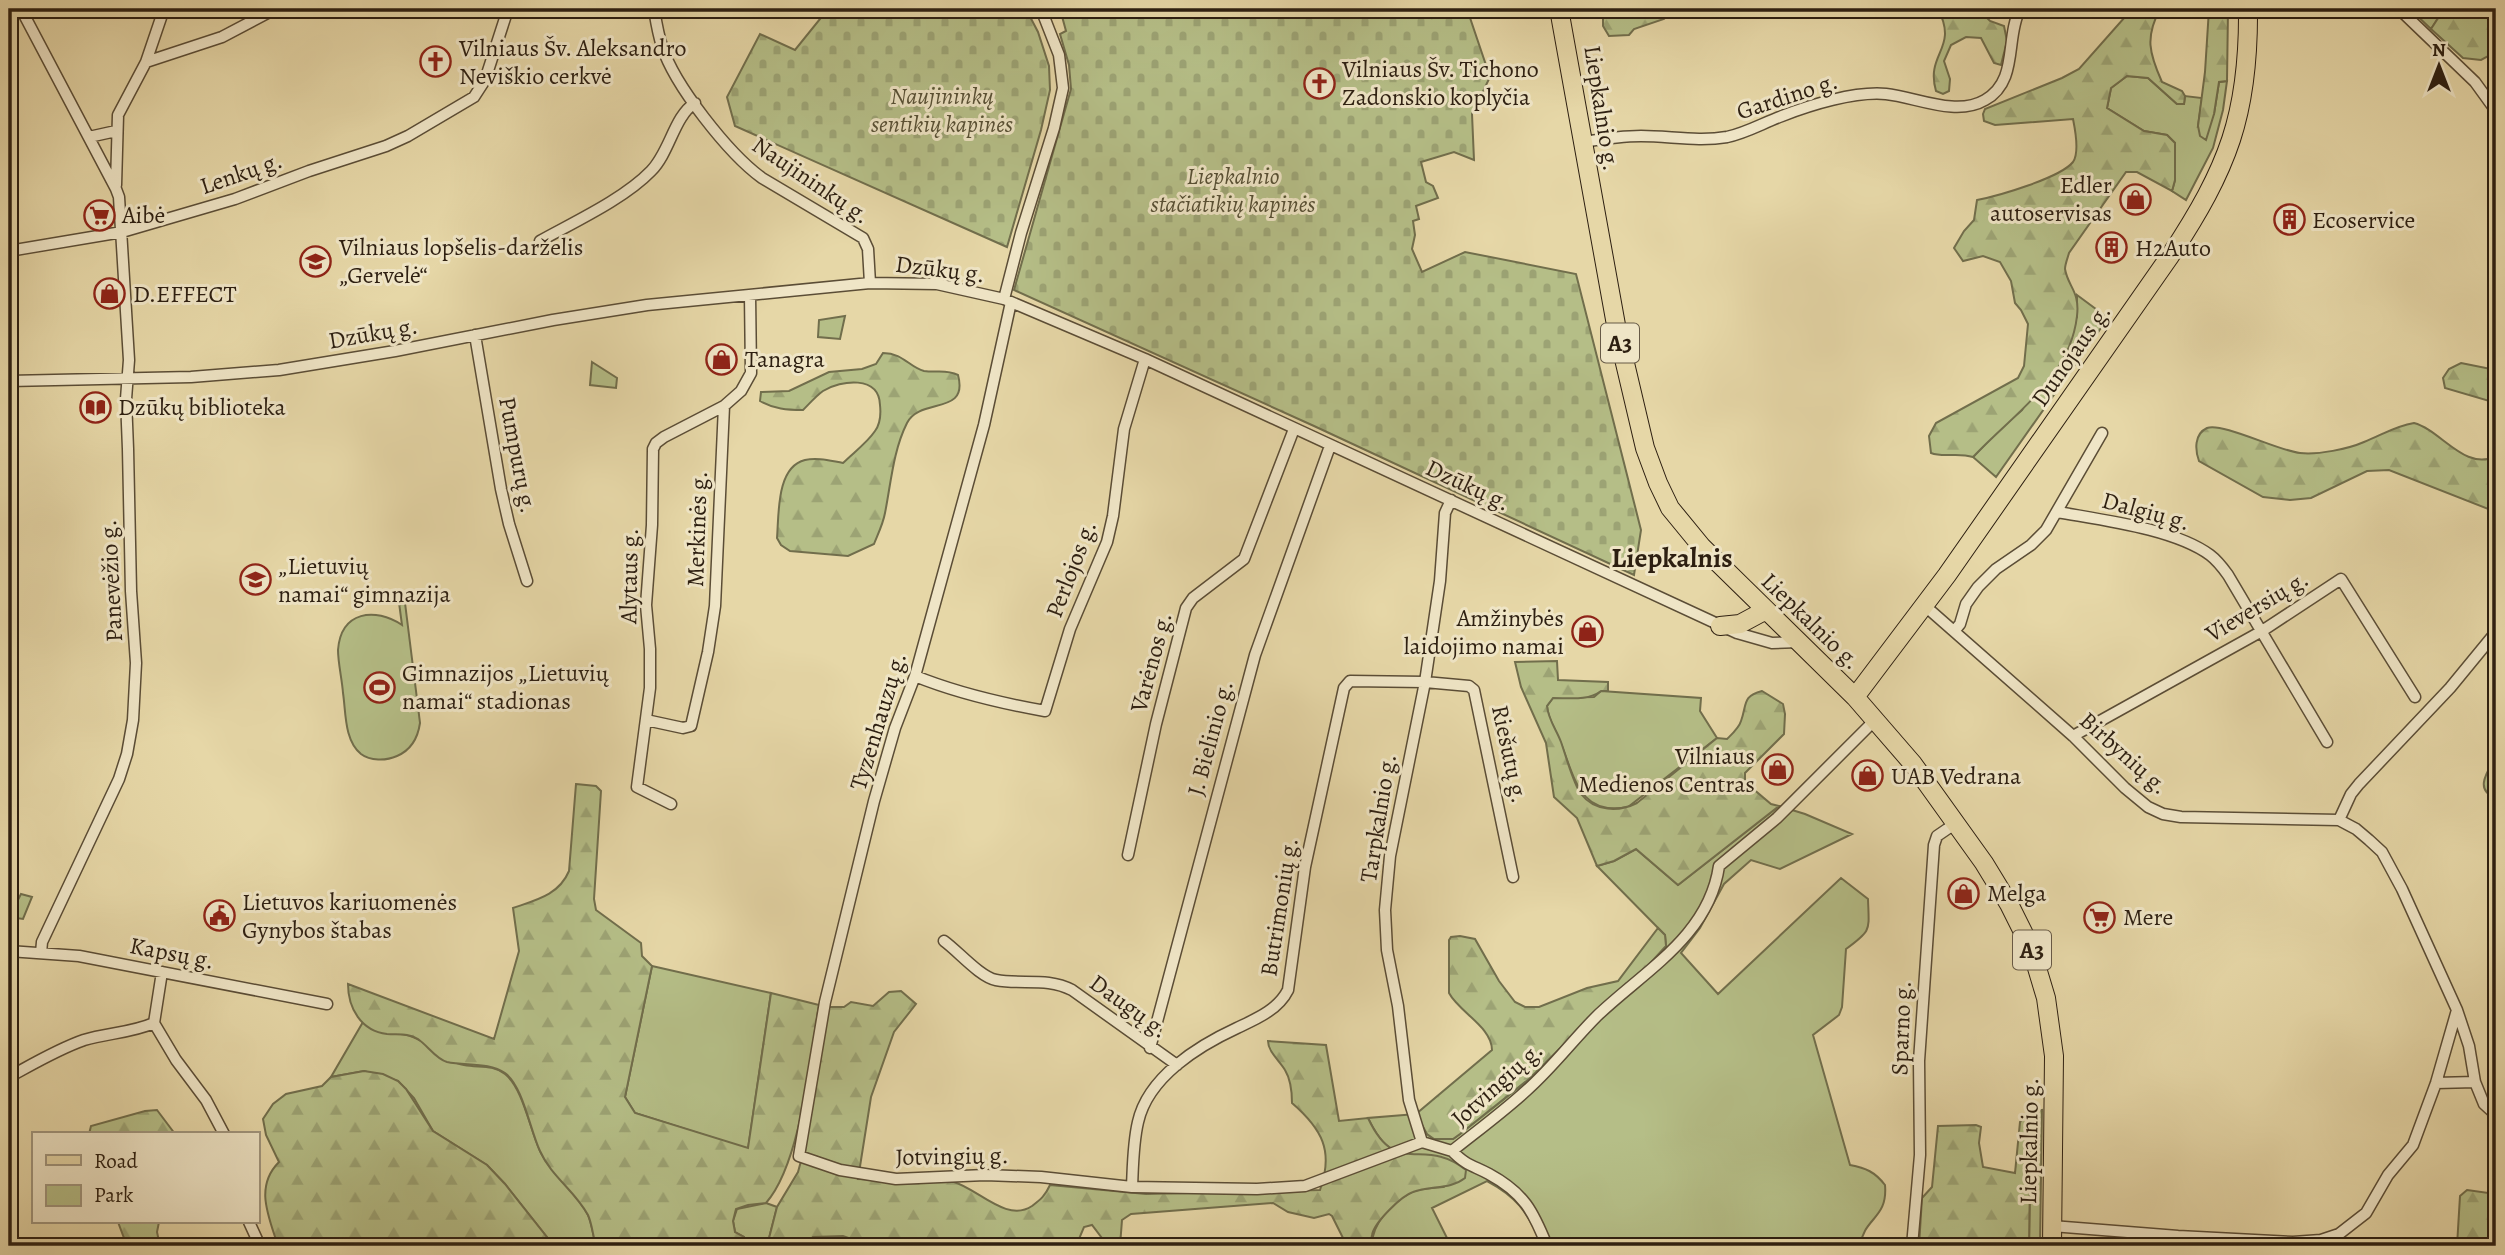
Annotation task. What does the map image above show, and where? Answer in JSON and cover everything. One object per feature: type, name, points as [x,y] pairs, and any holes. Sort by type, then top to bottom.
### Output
[{"type":"main road","name":"Liepkalnio g.","points":[[1559,9],[1616,324],[1645,448],[1658,483],[1678,521],[1705,551],[1876,719],[1928,783],[1991,873],[2024,931],[2040,972],[2053,1056],[2052,1246]]},
{"type":"main road","name":"Dunojaus g.","points":[[1855,697],[1924,605],[2150,285],[2199,210],[2227,156],[2242,104],[2248,9]]},
{"type":"main road","points":[[1720,626],[1740,624],[1766,610]]},
{"type":"street","name":"Panevėžio g.","points":[[20,9],[116,189]]},
{"type":"street","name":"Panevėžio g.","points":[[41,953],[47,932],[119,779],[131,731],[136,663],[131,580],[128,346],[122,232],[116,189],[116,131],[118,115],[146,62],[164,9]]},
{"type":"street","points":[[146,62],[222,37],[275,9]]},
{"type":"street","name":"Lenkų g.","points":[[9,251],[122,232],[235,199],[408,136],[474,97],[485,80],[508,9]]},
{"type":"street","name":"Naujininkų g.","points":[[654,9],[665,55],[719,137],[748,168],[863,238],[868,248],[870,283]]},
{"type":"street","name":"Tyzenhauzų g.","points":[[799,1156],[825,1002],[874,801],[895,728],[915,676],[984,425],[1021,233],[1054,128],[1063,88],[1059,55],[1041,9]]},
{"type":"street","name":"Gardino g.","points":[[1583,142],[1641,136],[1723,138],[1740,134],[1806,107],[1867,94],[1886,94],[1950,106],[1969,106],[1985,101],[1997,91],[2006,78],[2011,59],[2013,29],[2020,9]]},
{"type":"street","points":[[2399,9],[2475,82],[2496,111]]},
{"type":"street","points":[[540,241],[600,208],[647,176],[667,150],[688,108],[695,103]]},
{"type":"street","points":[[89,137],[116,131]]},
{"type":"street","name":"Dzūkų g.","points":[[9,381],[128,379],[279,370],[647,305],[870,283],[937,284],[1007,300],[1145,359],[1720,626],[1763,642],[1799,642]]},
{"type":"street","points":[[724,406],[741,391],[751,373],[750,295]]},
{"type":"street","name":"Pumpurų g.","points":[[475,335],[501,489],[527,581]]},
{"type":"street","name":"Perlojos g.","points":[[915,676],[954,691],[1045,711],[1070,629],[1107,541],[1113,516],[1124,429],[1145,359]]},
{"type":"street","name":"Alytaus g.","points":[[671,804],[637,787],[650,688],[646,605],[652,525],[653,449],[664,437],[724,406]]},
{"type":"street","name":"Merkinės g.","points":[[646,720],[683,728],[691,726],[708,652],[715,606],[724,406]]},
{"type":"street","name":"Varėnos g.","points":[[1128,855],[1156,724],[1186,608],[1193,598],[1244,559],[1294,429]]},
{"type":"street","name":"Dalgių g.","points":[[1955,630],[1960,624],[1966,604],[1978,587],[1996,569],[2040,537],[2058,512],[2102,433]]},
{"type":"street","name":"J. Bielinio g.","points":[[1150,1048],[1255,655],[1330,446]]},
{"type":"street","name":"Tarpkalnio g.","points":[[1422,1142],[1409,1100],[1399,1014],[1388,953],[1385,910],[1390,856],[1425,682],[1440,581],[1445,513],[1451,500]]},
{"type":"street","name":"Dalgių g.","points":[[2058,512],[2116,522],[2174,537],[2198,547],[2221,565],[2327,742]]},
{"type":"street","name":"Vieversių g.","points":[[2073,736],[2262,631],[2341,579],[2415,697]]},
{"type":"street","name":"Birbynių g.","points":[[1924,605],[2073,736],[2148,807],[2163,814],[2182,817],[2339,820],[2363,834],[2382,852],[2402,889],[2457,1010],[2469,1046],[2475,1082]]},
{"type":"street","points":[[2339,820],[2351,794],[2359,784],[2457,680],[2496,632]]},
{"type":"street","name":"Butrimonių g.","points":[[1132,1186],[1138,1121],[1145,1102],[1158,1084],[1177,1065],[1212,1041],[1278,1006],[1288,990],[1305,867],[1344,688],[1350,681],[1425,682]]},
{"type":"street","name":"Riešutų g.","points":[[1425,682],[1469,686],[1474,690],[1513,877]]},
{"type":"street","name":"Jotvingių g.","points":[[799,1156],[840,1170],[887,1178],[985,1175],[1041,1177],[1132,1186],[1257,1189],[1305,1186],[1422,1142],[1452,1151],[1528,1090],[1598,1015],[1673,951],[1704,912],[1716,881],[1718,866],[1777,818],[1876,719]]},
{"type":"street","name":"Sparno g.","points":[[1912,1246],[1920,1155],[1919,1061],[1934,845],[1937,836],[1956,823]]},
{"type":"street","name":"Daugų g.","points":[[944,941],[983,975],[995,980],[1059,984],[1072,990],[1177,1065]]},
{"type":"street","name":"Kapsų g.","points":[[9,951],[79,956],[327,1004]]},
{"type":"street","points":[[162,972],[154,1023],[176,1060],[206,1100],[223,1132]]},
{"type":"street","points":[[2052,1226],[2280,1241],[2308,1241],[2332,1237],[2355,1224],[2366,1213],[2388,1175],[2413,1145],[2457,1010]]},
{"type":"street","points":[[9,1077],[87,1039],[141,1029],[154,1023]]},
{"type":"street","points":[[2435,1083],[2475,1082],[2484,1104],[2496,1115]]},
{"type":"street","points":[[1452,1151],[1467,1165],[1488,1174],[1524,1198],[1535,1214],[1547,1246]]},
{"type":"street","points":[[250,1224],[260,1246]]},
{"type":"green space","name":"Naujininkų sentikių kapinės","points":[[828,9],[1026,9],[1038,32],[1049,66],[1050,90],[1007,247],[735,126],[727,97],[760,34],[795,50]]},
{"type":"green space","name":"Liepkalnio stačiatikių kapinės","points":[[1060,9],[1425,9],[1432,18],[1467,9],[1490,77],[1472,114],[1474,160],[1454,152],[1421,162],[1426,182],[1433,186],[1438,198],[1416,206],[1419,219],[1413,221],[1415,235],[1412,249],[1422,272],[1465,252],[1576,274],[1641,530],[1634,575],[1014,290],[1071,89],[1069,65],[1060,34],[1066,31]]},
{"type":"green space","points":[[1611,9],[1674,9],[1664,19],[1634,29],[1629,35],[1609,36],[1603,26],[1603,14]]},
{"type":"green space","points":[[1938,9],[1978,9],[1990,21],[2004,26],[2007,41],[2001,65],[1994,63],[1981,38],[1966,37],[1951,45],[1944,61],[1950,79],[1949,91],[1943,94],[1936,91],[1934,78],[1945,33]]},
{"type":"green space","points":[[2132,9],[2160,9],[2152,28],[2150,45],[2154,62],[2162,82],[2182,91],[2185,96],[2184,104],[2177,104],[2148,78],[2127,76],[2111,88],[2107,108],[2144,131],[2167,135],[2175,143],[2175,180],[2172,191],[2137,172],[2126,172],[2069,253],[2065,269],[2077,301],[2077,316],[2072,338],[2052,377],[1973,457],[1931,453],[1929,436],[1936,423],[2018,378],[2024,366],[2028,324],[2015,303],[2011,281],[2000,262],[1983,256],[1963,261],[1954,248],[1974,220],[1977,200],[2055,174],[2073,162],[2076,152],[2073,119],[1995,125],[1984,121],[1985,109],[2079,69]]},
{"type":"green space","points":[[2209,9],[2228,9],[2227,81],[2219,82],[2214,114],[2206,140],[2200,136],[2198,126]]},
{"type":"green space","points":[[2410,9],[2444,9],[2431,29]]},
{"type":"green space","points":[[2444,9],[2496,9],[2496,52],[2481,60],[2463,58],[2431,29]]},
{"type":"green space","points":[[2127,76],[2148,78],[2177,104],[2184,104],[2185,96],[2202,98],[2198,126],[2214,114],[2219,82],[2227,81],[2213,148],[2186,200],[2172,191],[2175,180],[2175,143],[2167,135],[2144,131],[2107,108],[2111,88]]},
{"type":"green space","points":[[2077,295],[2108,318],[1996,477],[1973,457],[2022,410],[2077,317]]},
{"type":"green space","points":[[845,316],[840,339],[818,337],[819,320]]},
{"type":"green space","points":[[883,353],[896,355],[924,371],[958,375],[960,388],[957,396],[922,410],[913,415],[907,423],[895,456],[884,517],[874,544],[848,556],[790,551],[781,545],[777,538],[781,493],[789,472],[796,464],[810,459],[843,463],[875,431],[880,419],[880,405],[878,395],[873,389],[858,383],[831,387],[820,393],[803,410],[765,404],[760,401],[761,392],[789,391],[829,372],[862,369],[876,364]]},
{"type":"green space","points":[[592,362],[617,378],[616,388],[590,385]]},
{"type":"green space","points":[[2461,363],[2496,370],[2496,403],[2445,388],[2443,378],[2449,369]]},
{"type":"green space","points":[[2414,423],[2474,459],[2496,456],[2496,512],[2389,470],[2367,471],[2311,498],[2290,500],[2263,497],[2199,461],[2197,452],[2200,434],[2207,428],[2214,427],[2291,451],[2307,453],[2350,447]]},
{"type":"green space","name":"Gimnazijos „Lietuvių namai“ stadionas","points":[[398,595],[404,595],[420,723],[410,747],[393,758],[373,759],[361,754],[351,741],[338,650],[345,627],[361,616],[381,616],[402,625]]},
{"type":"green space","points":[[1557,661],[1558,680],[1608,682],[1608,691],[1585,698],[1553,698],[1547,706],[1575,783],[1581,794],[1593,804],[1615,809],[1637,803],[1717,738],[1727,739],[1740,724],[1748,698],[1762,691],[1783,704],[1784,734],[1745,773],[1745,782],[1771,804],[1779,806],[1678,885],[1636,849],[1614,861],[1597,866],[1577,818],[1554,797],[1546,743],[1521,687],[1515,662]]},
{"type":"green space","points":[[1601,691],[1701,698],[1700,711],[1717,738],[1628,807],[1599,806],[1589,800],[1575,781],[1547,706],[1553,698],[1594,697]]},
{"type":"green space","points":[[2496,756],[2496,798],[2485,790],[2484,780]]},
{"type":"green space","points":[[576,784],[596,786],[601,791],[594,899],[596,910],[641,943],[642,956],[652,966],[625,1097],[635,1113],[748,1148],[771,993],[819,1005],[808,1081],[788,1163],[766,1203],[736,1209],[733,1221],[735,1232],[744,1237],[750,1246],[596,1246],[588,1215],[545,1160],[517,1088],[505,1073],[492,1067],[447,1062],[414,1037],[387,1034],[370,1028],[353,1010],[348,984],[494,1039],[519,951],[513,908],[553,891],[565,879],[569,871]]},
{"type":"green space","points":[[1779,806],[1852,834],[1780,869],[1751,860],[1724,884],[1700,928],[1681,953],[1718,994],[1841,878],[1868,899],[1867,929],[1861,938],[1846,949],[1842,1007],[1839,1015],[1813,1035],[1850,1165],[1870,1171],[1885,1185],[1883,1205],[1862,1236],[1860,1246],[1528,1246],[1540,1240],[1530,1221],[1513,1199],[1487,1181],[1432,1208],[1451,1246],[1372,1246],[1375,1230],[1384,1215],[1403,1197],[1414,1191],[1443,1187],[1413,1155],[1397,1152],[1385,1144],[1368,1118],[1416,1114],[1427,1134],[1434,1139],[1453,1139],[1529,1079],[1604,1005],[1633,982],[1666,946],[1665,935],[1597,866],[1614,861],[1636,849],[1678,885]]},
{"type":"green space","points":[[21,894],[32,897],[23,919],[9,917]]},
{"type":"green space","points":[[1658,928],[1665,935],[1666,946],[1633,982],[1604,1005],[1529,1079],[1453,1139],[1434,1139],[1427,1134],[1416,1114],[1492,1050],[1487,1034],[1449,993],[1451,937],[1475,939],[1499,981],[1515,1002],[1525,1007],[1539,1007],[1587,988],[1618,981]]},
{"type":"green space","points":[[652,966],[771,993],[748,1149],[635,1113],[625,1097]]},
{"type":"green space","points":[[901,991],[916,1004],[894,1032],[871,1097],[858,1179],[954,1182],[1003,1208],[1013,1210],[1032,1206],[1050,1185],[1146,1194],[1320,1190],[1326,1164],[1322,1142],[1311,1122],[1292,1103],[1289,1078],[1270,1049],[1268,1041],[1326,1045],[1339,1121],[1368,1118],[1379,1137],[1389,1147],[1400,1152],[1451,1160],[1466,1170],[1465,1178],[1446,1186],[1413,1192],[1402,1199],[1389,1210],[1374,1230],[1372,1246],[1347,1246],[1329,1214],[1314,1218],[1288,1212],[1273,1203],[1131,1214],[1122,1220],[1120,1246],[1108,1246],[1092,1225],[1084,1227],[1076,1246],[871,1246],[843,1236],[813,1237],[808,1246],[767,1246],[777,1207],[798,1172],[804,1150],[828,1007],[844,1007],[851,1002],[873,1006],[889,992]]},
{"type":"green space","points":[[363,1022],[382,1031],[413,1037],[457,1063],[490,1068],[505,1074],[517,1089],[545,1160],[588,1215],[596,1246],[554,1246],[487,1165],[433,1131],[414,1098],[398,1081],[364,1071],[331,1077]]},
{"type":"green space","points":[[364,1071],[383,1074],[398,1081],[433,1131],[487,1165],[554,1246],[278,1246],[265,1192],[271,1172],[279,1162],[266,1135],[263,1119],[273,1104],[286,1094],[322,1086],[331,1077]]},
{"type":"green space","points":[[157,1110],[174,1132],[90,1132],[91,1126]]},
{"type":"green space","points":[[2042,1110],[2040,1246],[2029,1246],[2031,1112]]},
{"type":"green space","points":[[2031,1112],[2029,1246],[1919,1246],[1922,1198],[1932,1187],[1938,1126],[1981,1127],[1979,1143],[1983,1167],[2015,1173],[2020,1122]]},
{"type":"green space","points":[[2467,1190],[2496,1194],[2496,1246],[2457,1246],[2460,1196]]},
{"type":"green space","points":[[766,1203],[777,1207],[767,1246],[750,1246],[744,1237],[735,1232],[733,1221],[737,1209]]},
{"type":"green space","points":[[119,1224],[159,1224],[157,1232],[160,1246],[127,1246]]},
{"type":"place","name":"Vilniaus Šv. Aleksandro Neviškio cerkvė","points":[[436,62]]},
{"type":"place","name":"Vilniaus Šv. Tichono Zadonskio koplyčia","points":[[1319,83]]},
{"type":"place","name":"Edler autoservisas","points":[[2135,199]]},
{"type":"place","name":"Aibė","points":[[99,215]]},
{"type":"place","name":"Ecoservice","points":[[2289,220]]},
{"type":"place","name":"H2Auto","points":[[2112,248]]},
{"type":"place","name":"Vilniaus lopšelis-darželis „Gervelė“","points":[[316,261]]},
{"type":"place","name":"D.EFFECT","points":[[110,294]]},
{"type":"place","name":"Tanagra","points":[[722,359]]},
{"type":"place","name":"Dzūkų biblioteka","points":[[95,407]]},
{"type":"place","name":"„Lietuvių namai“ gimnazija","points":[[255,580]]},
{"type":"place","name":"Amžinybės laidojimo namai","points":[[1587,632]]},
{"type":"place","name":"Gimnazijos „Lietuvių namai“ stadionas","points":[[379,687]]},
{"type":"place","name":"Vilniaus Medienos Centras","points":[[1778,770]]},
{"type":"place","name":"UAB Vedrana","points":[[1868,776]]},
{"type":"place","name":"Melga","points":[[1964,893]]},
{"type":"place","name":"Lietuvos kariuomenės Gynybos štabas","points":[[219,916]]},
{"type":"place","name":"Mere","points":[[2100,917]]},
{"type":"district","name":"Liepkalnis","points":[[1672,557]]}]
